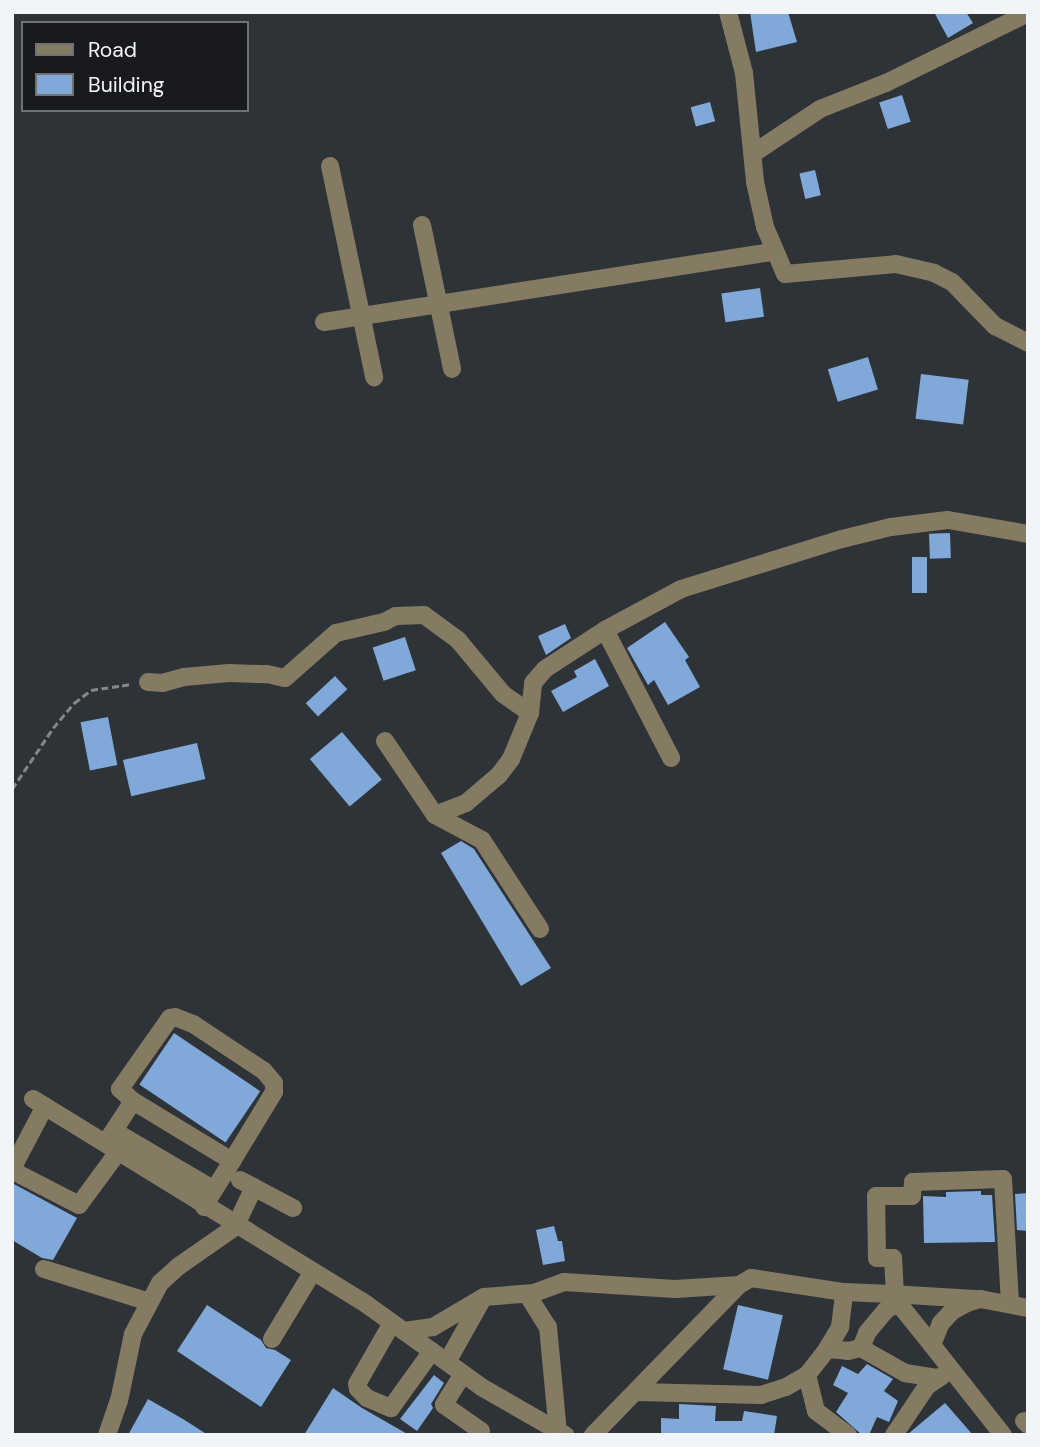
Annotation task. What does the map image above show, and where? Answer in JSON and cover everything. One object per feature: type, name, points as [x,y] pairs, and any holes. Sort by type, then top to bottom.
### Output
[{"type":"street","points":[[728,12],[744,74],[755,182],[774,252],[785,274],[896,264],[934,273],[952,282],[995,327],[1028,343]]},
{"type":"street","points":[[754,153],[820,109],[886,83],[1028,13]]},
{"type":"street","points":[[330,166],[374,377]]},
{"type":"street","points":[[422,225],[452,369]]},
{"type":"street","points":[[324,322],[774,252]]},
{"type":"street","points":[[435,815],[466,803],[499,775],[511,759],[530,713],[533,683],[545,669],[604,630],[681,589],[842,539],[891,527],[948,520],[1028,534]]},
{"type":"street","points":[[148,682],[162,683],[184,677],[229,673],[267,674],[285,678],[337,633],[384,622],[396,616],[424,615],[458,640],[503,694],[530,713]]},
{"type":"street","points":[[604,630],[671,758]]},
{"type":"street","points":[[385,741],[435,815],[482,841],[540,929]]},
{"type":"street","points":[[204,1206],[232,1161],[274,1092],[274,1083],[264,1071],[193,1024],[175,1017],[163,1024],[122,1083],[123,1094],[232,1161]]},
{"type":"street","points":[[133,1101],[112,1143],[79,1205],[15,1172],[13,1167],[39,1103],[112,1143],[214,1190]]},
{"type":"street","points":[[112,1143],[235,1227],[398,1327],[463,1374],[561,1433]]},
{"type":"street","points":[[1003,1435],[945,1374],[932,1345],[895,1298],[893,1258],[877,1258],[876,1196],[912,1196],[913,1182],[1003,1178],[1010,1303]]},
{"type":"street","points":[[107,1435],[119,1401],[133,1334],[160,1283],[179,1266],[235,1227],[247,1184],[293,1208]]},
{"type":"street","points":[[44,1269],[149,1302]]},
{"type":"street","points":[[272,1339],[312,1273]]},
{"type":"street","points":[[593,1435],[745,1280],[760,1278],[895,1298],[980,1299],[1028,1308]]},
{"type":"street","points":[[398,1327],[420,1331],[484,1297],[527,1294],[564,1282],[675,1289],[739,1285]]},
{"type":"street","points":[[637,1392],[761,1395],[786,1387],[807,1375],[840,1328],[844,1292]]},
{"type":"street","points":[[527,1294],[548,1327],[561,1433]]},
{"type":"street","points":[[398,1327],[357,1384],[367,1398],[391,1408],[440,1357],[484,1297]]},
{"type":"street","points":[[861,1348],[867,1333],[895,1298]]},
{"type":"street","points":[[932,1345],[941,1323],[952,1311],[980,1299]]},
{"type":"street","points":[[827,1349],[848,1351],[861,1348],[905,1373],[945,1374]]},
{"type":"street","points":[[463,1374],[444,1405],[482,1433]]},
{"type":"street","points":[[894,1435],[927,1386],[945,1374]]},
{"type":"street","points":[[807,1375],[816,1411],[848,1435]]},
{"type":"path","points":[[12,789],[53,729],[82,697],[91,690],[148,682]]},
{"type":"building","points":[[750,12],[788,12],[797,42],[756,52]]},
{"type":"building","points":[[934,12],[966,12],[973,23],[948,38]]},
{"type":"building","points":[[902,95],[911,122],[888,129],[879,102]]},
{"type":"building","points":[[710,102],[715,121],[696,126],[691,107]]},
{"type":"building","points":[[815,170],[821,195],[805,199],[799,174]]},
{"type":"building","points":[[760,288],[764,317],[725,322],[721,293]]},
{"type":"building","points":[[868,357],[878,390],[838,402],[828,369]]},
{"type":"building","points":[[921,374],[969,380],[963,425],[916,419]]},
{"type":"building","points":[[950,533],[951,558],[930,559],[929,534]]},
{"type":"building","points":[[912,557],[927,557],[927,593],[912,593]]},
{"type":"building","points":[[665,622],[689,657],[685,660],[700,687],[668,705],[654,680],[648,685],[627,648]]},
{"type":"building","points":[[565,624],[571,638],[546,655],[538,636]]},
{"type":"building","points":[[405,637],[416,670],[383,681],[373,648]]},
{"type":"building","points":[[595,659],[609,686],[563,712],[551,691],[577,677],[574,671]]},
{"type":"building","points":[[335,676],[347,689],[318,716],[306,703]]},
{"type":"building","points":[[108,717],[117,765],[90,770],[81,722]]},
{"type":"building","points":[[342,732],[382,779],[350,806],[310,759]]},
{"type":"building","points":[[197,743],[205,779],[131,796],[123,760]]},
{"type":"building","points":[[461,841],[474,849],[551,968],[521,986],[441,853]]},
{"type":"building","points":[[174,1033],[260,1091],[226,1143],[139,1084]]},
{"type":"building","points":[[12,1183],[77,1218],[53,1260],[42,1258],[12,1240]]},
{"type":"building","points":[[981,1191],[981,1195],[992,1195],[995,1242],[924,1243],[923,1196],[946,1197],[946,1192]]},
{"type":"building","points":[[1028,1193],[1028,1231],[1017,1230],[1015,1194]]},
{"type":"building","points":[[554,1226],[558,1241],[562,1241],[565,1261],[543,1265],[536,1230]]},
{"type":"building","points":[[207,1305],[261,1340],[266,1348],[291,1360],[261,1407],[177,1351]]},
{"type":"building","points":[[738,1305],[783,1315],[768,1380],[723,1369]]},
{"type":"building","points":[[867,1364],[893,1379],[884,1391],[898,1401],[889,1422],[877,1417],[869,1435],[862,1435],[836,1412],[848,1393],[833,1385],[842,1366],[858,1374]]},
{"type":"building","points":[[434,1375],[444,1383],[431,1404],[433,1408],[417,1431],[400,1419]]},
{"type":"building","points":[[333,1388],[362,1408],[409,1435],[304,1435]]},
{"type":"building","points":[[148,1399],[183,1419],[208,1435],[128,1435]]},
{"type":"building","points":[[945,1403],[973,1435],[908,1435],[908,1434]]},
{"type":"building","points":[[679,1404],[716,1406],[715,1421],[742,1421],[744,1411],[777,1416],[774,1435],[661,1435],[661,1418],[679,1419]]}]
